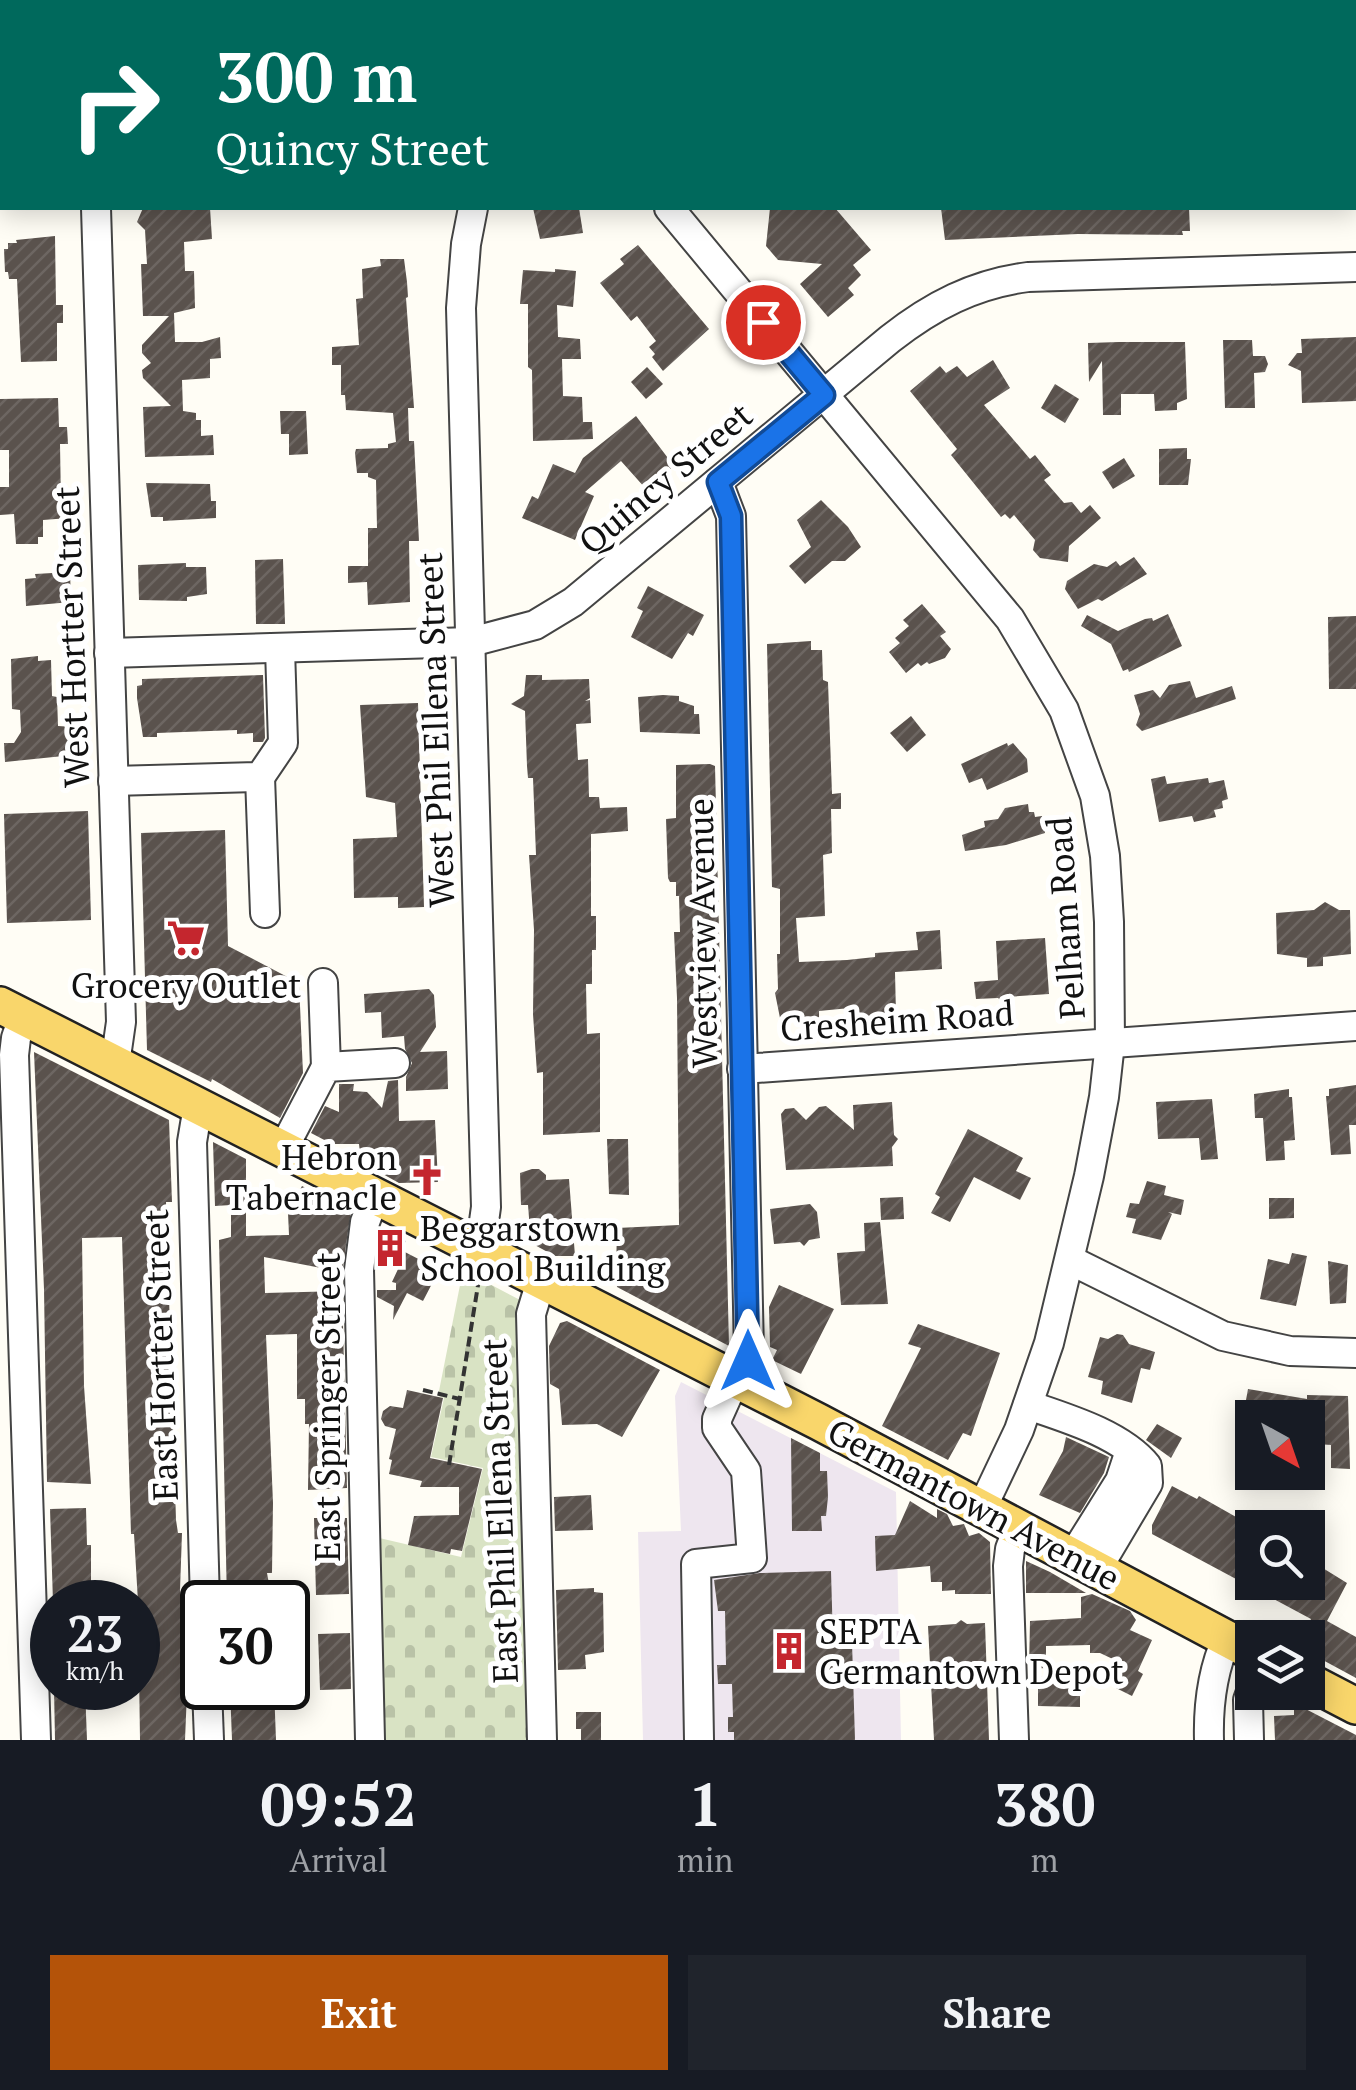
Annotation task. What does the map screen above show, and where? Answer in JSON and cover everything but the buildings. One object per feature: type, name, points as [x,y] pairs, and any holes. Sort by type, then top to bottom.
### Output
[{"type":"main road","name":"Germantown Avenue","points":[[12,1011],[375,1196],[480,1262],[541,1281],[1235,1642]]},
{"type":"main road","points":[[1325,1690],[1356,1706]]},
{"type":"street","name":"West Hortter Street","points":[[96,210],[121,1022],[116,1064]]},
{"type":"street","name":"West Phil Ellena Street","points":[[473,210],[461,308],[486,1207],[480,1262]]},
{"type":"street","name":"Pelham Road","points":[[670,210],[1010,619],[1064,710],[1086,766],[1105,856],[1110,1042],[1104,1098],[1049,1343],[1028,1405],[982,1508]]},
{"type":"street","name":"Quincy Street","points":[[109,654],[471,642],[514,632],[554,615],[591,588],[938,305],[972,290],[1009,279],[1356,267]]},
{"type":"street","name":"Westview Avenue","points":[[699,1740],[696,1564],[752,1558],[746,1472],[717,1428],[717,1419],[739,1382],[749,1353],[731,516],[718,482]]},
{"type":"street","points":[[265,913],[260,777],[283,743],[280,649]]},
{"type":"street","points":[[113,781],[260,777]]},
{"type":"street","points":[[283,1149],[326,1067],[324,983]]},
{"type":"street","points":[[12,1011],[16,1038],[36,1740]]},
{"type":"street","name":"Cresheim Road","points":[[742,1069],[1356,1026]]},
{"type":"street","points":[[326,1067],[395,1063]]},
{"type":"street","name":"East Hortter Street","points":[[198,1106],[192,1142],[204,1580]]},
{"type":"street","name":"East Springer Street","points":[[370,1740],[358,1270],[365,1222],[375,1196]]},
{"type":"street","points":[[1070,1260],[1197,1326],[1233,1340],[1290,1351],[1356,1353]]},
{"type":"street","name":"East Phil Ellena Street","points":[[541,1281],[531,1314],[542,1740]]},
{"type":"street","points":[[1028,1405],[1080,1422],[1130,1451],[1085,1563]]},
{"type":"street","points":[[1014,1740],[1008,1557],[1018,1528]]},
{"type":"street","points":[[1209,1740],[1209,1697],[1218,1659],[1235,1648]]},
{"type":"street","points":[[208,1710],[209,1740]]},
{"type":"street","points":[[1248,1710],[1249,1740]]},
{"type":"path","points":[[449,1465],[480,1262]]},
{"type":"path","points":[[423,1390],[460,1400]]},
{"type":"shaded area","name":"SEPTA Germantown Depot","points":[[681,1382],[896,1492],[901,1740],[643,1740],[638,1532],[681,1531],[675,1396]]},
{"type":"green space","points":[[463,1270],[522,1301],[533,1740],[381,1740],[375,1537],[461,1557],[483,1468],[431,1457],[444,1398],[438,1396]]},
{"type":"place","name":"Grocery Outlet","points":[[186,938]]},
{"type":"place","name":"Hebron Tabernacle","points":[[427,1177]]},
{"type":"place","name":"Beggarstown School Building","points":[[390,1248]]},
{"type":"place","name":"SEPTA Germantown Depot","points":[[789,1651]]},
{"type":"route","points":[[748,1361],[731,516],[718,482],[824,395],[763,322]]}]
